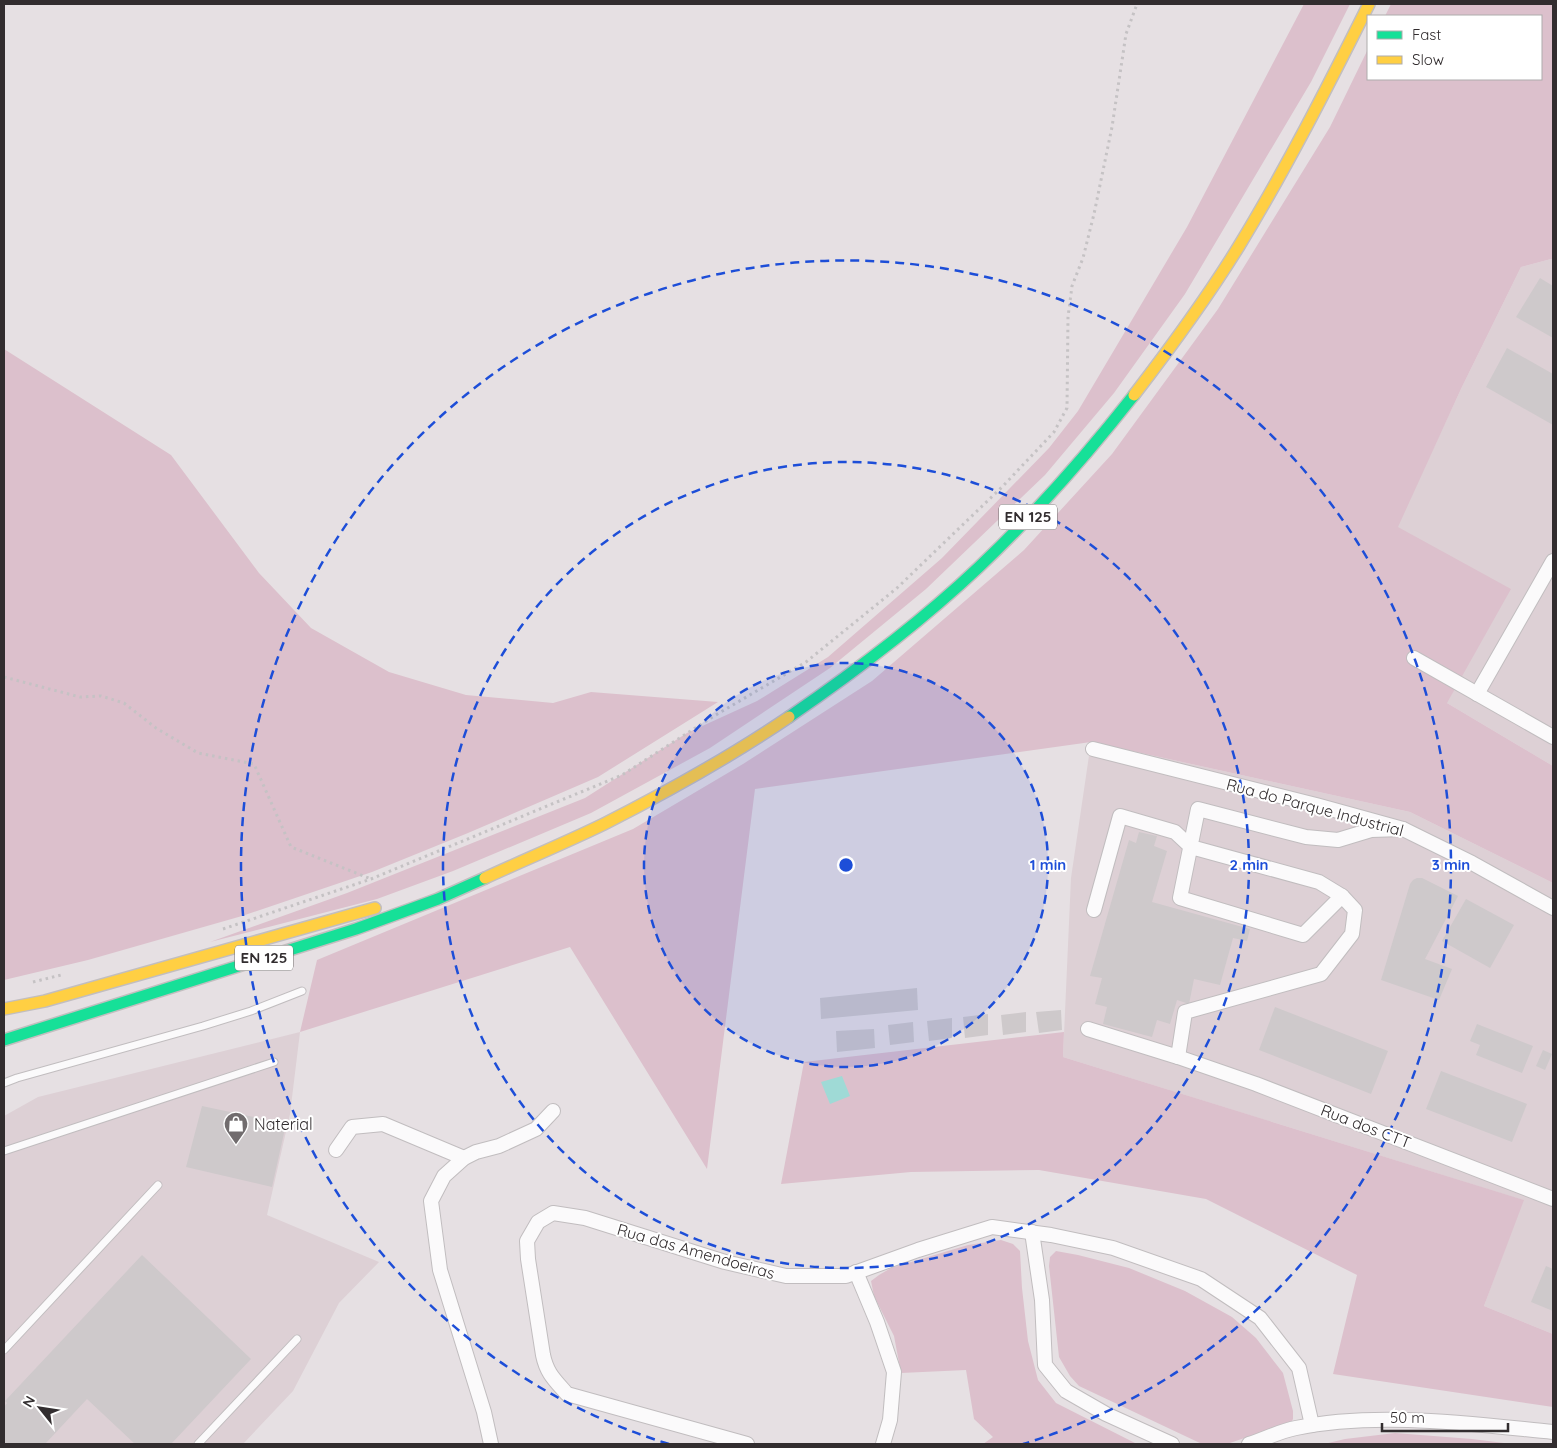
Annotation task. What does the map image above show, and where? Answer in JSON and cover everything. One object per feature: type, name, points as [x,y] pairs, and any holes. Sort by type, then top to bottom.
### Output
[{"type":"main road","name":"EN 125","points":[[4,1040],[369,924],[520,862],[601,825],[693,777],[788,718],[880,653],[947,597],[1014,532],[1070,473],[1127,404],[1189,322],[1240,243],[1292,153],[1369,4]]},
{"type":"main road","name":"EN 125","points":[[97,999],[443,893]]},
{"type":"main road","points":[[4,1009],[45,1001],[394,902],[443,893]]},
{"type":"main road","points":[[173,999],[332,942],[443,893]]},
{"type":"main road","points":[[4,1052],[54,1034],[128,1013]]},
{"type":"main road","points":[[4,1029],[38,1018]]},
{"type":"street","points":[[1477,694],[1553,561]]},
{"type":"street","points":[[1414,658],[1553,737]]},
{"type":"street","name":"Rua do Parque Industrial","points":[[1093,750],[1306,802],[1403,830],[1472,863],[1553,908]]},
{"type":"street","points":[[1342,896],[1303,935],[1180,898],[1198,809],[1306,837],[1338,840],[1372,830],[1403,830]]},
{"type":"street","points":[[1094,910],[1120,816],[1175,832],[1191,847],[1319,882],[1342,896],[1355,910],[1352,934],[1321,974],[1185,1012],[1178,1057]]},
{"type":"street","name":"Rua dos CTT","points":[[1088,1029],[1256,1084],[1553,1199]]},
{"type":"street","points":[[491,1444],[484,1412],[440,1270],[431,1202],[444,1176],[464,1158],[476,1152],[499,1146],[536,1129],[553,1112]]},
{"type":"street","points":[[336,1150],[352,1127],[383,1124],[464,1158]]},
{"type":"street","name":"Rua das Amendoeiras","points":[[743,1444],[567,1394],[546,1367],[543,1355],[528,1259],[528,1241],[538,1222],[553,1213],[585,1218],[726,1262],[786,1276],[846,1276],[918,1250],[992,1227],[1051,1235],[1113,1248],[1201,1280],[1260,1318],[1299,1368],[1312,1425]]},
{"type":"street","points":[[1032,1232],[1042,1300],[1045,1365],[1066,1391],[1106,1414],[1172,1444]]},
{"type":"street","points":[[856,1272],[877,1322],[894,1372],[890,1420],[883,1444]]},
{"type":"street","points":[[1250,1444],[1294,1428],[1337,1422],[1396,1419],[1553,1432]]},
{"type":"lane","points":[[4,1083],[243,1014],[302,991]]},
{"type":"lane","points":[[4,1151],[274,1062]]},
{"type":"lane","points":[[4,1350],[158,1185]]},
{"type":"lane","points":[[198,1444],[297,1340]]},
{"type":"path","points":[[214,932],[372,879],[622,775],[714,716],[806,662],[897,588],[1003,486],[1054,432],[1067,408],[1068,317],[1072,286],[1083,258],[1094,214],[1112,127],[1126,34],[1137,4]]},
{"type":"path","points":[[4,677],[80,697],[101,696],[124,703],[156,728],[198,753],[254,764],[291,847],[372,879]]},
{"type":"path","points":[[32,983],[61,975]]},
{"type":"shaded area","points":[[1304,4],[1350,4],[1311,82],[1185,294],[1114,393],[1045,475],[926,589],[830,668],[710,748],[591,813],[453,871],[377,899],[210,942],[347,893],[585,798],[687,733],[757,701],[828,657],[942,558],[1049,448],[1078,411],[1187,227]]},
{"type":"shaded area","points":[[1391,4],[1553,4],[1553,260],[1521,267],[1461,389],[1398,527],[1511,589],[1447,703],[1553,766],[1553,883],[1410,812],[1091,742],[755,789],[707,1169],[570,947],[300,1032],[317,960],[633,829],[743,764],[872,681],[1024,550],[1112,454],[1218,309],[1330,127],[1367,51],[1367,80],[1542,80],[1542,15],[1386,15]]},
{"type":"shaded area","points":[[1553,260],[1553,766],[1447,703],[1397,527],[1461,389],[1521,267]]},
{"type":"shaded area","points":[[4,349],[171,455],[259,573],[311,628],[389,672],[466,695],[553,703],[591,692],[718,702],[598,777],[372,872],[242,916],[88,960],[4,980]]},
{"type":"shaded area","points":[[1091,742],[1410,812],[1553,883],[1553,1334],[1484,1306],[1523,1200],[1063,1057],[1071,878]]},
{"type":"shaded area","points":[[300,1032],[290,1114],[267,1215],[379,1262],[339,1303],[293,1391],[243,1444],[4,1444],[4,1116],[38,1097]]},
{"type":"shaded area","points":[[1064,1032],[1063,1057],[1524,1200],[1484,1306],[1553,1334],[1553,1407],[1333,1374],[1357,1275],[1206,1199],[1039,1170],[911,1172],[781,1184],[804,1062]]},
{"type":"shaded area","points":[[1001,1240],[1013,1244],[1020,1251],[1028,1341],[1038,1380],[1056,1403],[1137,1444],[983,1444],[993,1437],[974,1419],[966,1370],[901,1373],[894,1336],[874,1296],[871,1281],[891,1268],[968,1245]]},
{"type":"shaded area","points":[[1056,1251],[1129,1268],[1185,1291],[1232,1317],[1256,1338],[1283,1373],[1293,1411],[1293,1419],[1289,1426],[1259,1433],[1227,1444],[1202,1444],[1079,1386],[1070,1376],[1059,1357],[1049,1266],[1050,1257]]},
{"type":"shaded area","points":[[1395,1433],[1512,1444],[1324,1444],[1345,1439]]},
{"type":"water","points":[[842,1076],[850,1096],[830,1104],[821,1082]]},
{"type":"building","points":[[1540,278],[1553,286],[1553,338],[1516,317]]},
{"type":"building","points":[[1507,348],[1553,374],[1553,425],[1486,387]]},
{"type":"building","points":[[1139,832],[1157,836],[1154,846],[1167,851],[1152,902],[1250,929],[1247,941],[1233,938],[1220,985],[1194,979],[1189,1004],[1177,1000],[1170,1024],[1157,1020],[1152,1037],[1103,1024],[1107,1007],[1095,1004],[1102,978],[1090,976],[1129,840],[1136,843]]},
{"type":"building","points":[[1417,878],[1422,878],[1458,896],[1425,959],[1452,969],[1439,1000],[1381,980],[1410,884]]},
{"type":"building","points":[[1466,899],[1514,925],[1490,968],[1442,941]]},
{"type":"building","points":[[917,988],[918,1010],[821,1019],[820,998]]},
{"type":"building","points":[[1275,1007],[1388,1051],[1371,1094],[1259,1050]]},
{"type":"building","points":[[1061,1010],[1062,1030],[1039,1033],[1036,1012]]},
{"type":"building","points":[[1026,1012],[1026,1032],[1003,1035],[1001,1015]]},
{"type":"building","points":[[988,1014],[988,1035],[965,1038],[963,1017]]},
{"type":"building","points":[[952,1018],[952,1038],[929,1041],[927,1021]]},
{"type":"building","points":[[913,1022],[914,1042],[890,1045],[888,1025]]},
{"type":"building","points":[[1477,1024],[1533,1046],[1522,1073],[1476,1055],[1480,1045],[1470,1041]]},
{"type":"building","points":[[874,1029],[875,1048],[837,1052],[836,1031]]},
{"type":"building","points":[[1543,1050],[1552,1054],[1545,1070],[1536,1066]]},
{"type":"building","points":[[1441,1071],[1527,1104],[1512,1142],[1426,1109]]},
{"type":"building","name":"Naterial","points":[[202,1106],[286,1124],[272,1187],[186,1167]]},
{"type":"building","points":[[142,1255],[251,1359],[171,1444],[135,1444],[87,1399],[45,1444],[4,1444],[4,1407],[7,1403],[5,1401]]},
{"type":"building","points":[[1546,1266],[1553,1269],[1553,1311],[1531,1302]]},
{"type":"traffic: fast","points":[[789,717],[887,645],[979,567],[1060,484],[1134,395]]},
{"type":"traffic: fast","points":[[4,1040],[356,929],[438,899],[485,878]]},
{"type":"traffic: slow","points":[[1134,395],[1162,359],[1239,246],[1323,96],[1369,4]]},
{"type":"traffic: slow","points":[[485,878],[604,824],[698,774],[789,717]]},
{"type":"traffic: slow","points":[[4,1009],[45,1001],[375,908]]},
{"type":"place","name":"Naterial","points":[[236,1145]]}]
